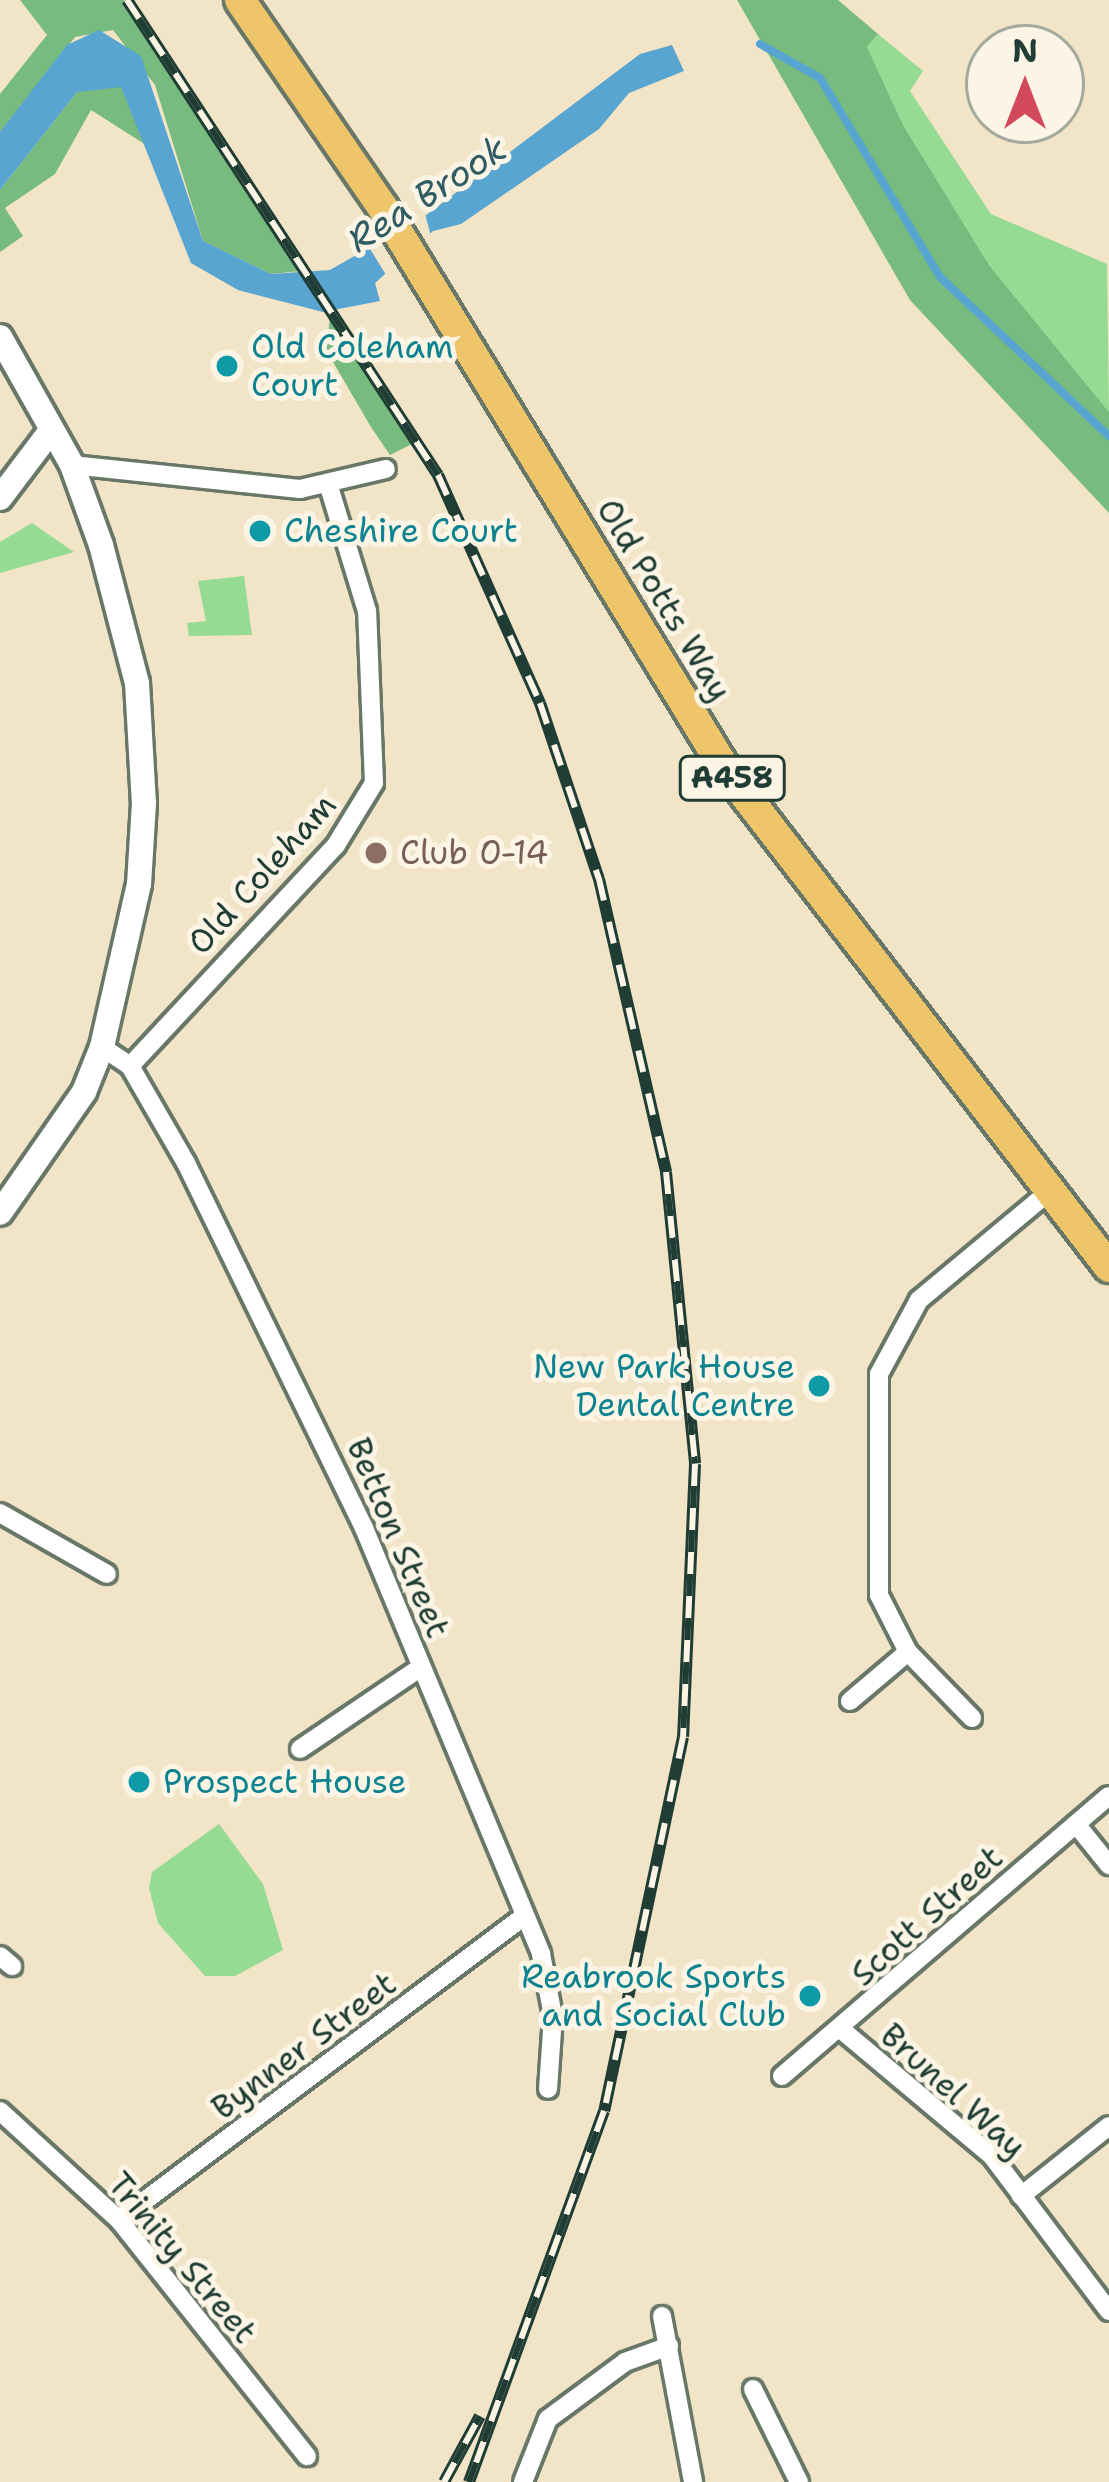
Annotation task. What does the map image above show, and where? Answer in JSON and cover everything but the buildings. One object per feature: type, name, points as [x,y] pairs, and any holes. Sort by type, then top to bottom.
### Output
[{"type":"main road","name":"Old Potts Way","points":[[240,0],[383,208],[725,769],[1046,1194],[1109,1267]]},
{"type":"street","points":[[0,337],[72,465],[137,682],[143,854],[102,1047],[84,1092],[0,1214]]},
{"type":"street","points":[[0,498],[50,432]]},
{"type":"street","points":[[72,465],[329,487],[386,469]]},
{"type":"street","name":"Old Coleham","points":[[130,1066],[336,845],[374,783],[373,650],[329,487]]},
{"type":"street","name":"Betton Street","points":[[102,1047],[130,1066],[278,1343],[421,1667],[523,1917],[553,2016],[548,2090]]},
{"type":"street","points":[[972,1718],[908,1652],[879,1595],[879,1374],[919,1300],[1046,1194]]},
{"type":"street","points":[[0,1513],[107,1574]]},
{"type":"street","points":[[850,1701],[908,1652]]},
{"type":"street","points":[[300,1749],[421,1667]]},
{"type":"street","name":"Scott Street","points":[[782,2077],[843,2031],[1109,1796]]},
{"type":"street","points":[[1076,1824],[1109,1865]]},
{"type":"street","name":"Bynner Street","points":[[119,2220],[523,1917]]},
{"type":"street","name":"Brunel Way","points":[[843,2031],[992,2156],[1109,2311]]},
{"type":"street","name":"Trinity Street","points":[[0,2111],[119,2220],[307,2456]]},
{"type":"street","points":[[1021,2196],[1109,2126]]},
{"type":"street","points":[[662,2316],[693,2482]]},
{"type":"street","points":[[523,2482],[548,2419],[625,2362],[669,2346]]},
{"type":"street","points":[[753,2389],[799,2482]]},
{"type":"green space","points":[[20,0],[124,0],[300,271],[271,274],[203,241],[155,85],[113,30],[75,37],[0,132],[0,94],[47,35]]},
{"type":"green space","points":[[737,0],[838,0],[878,34],[867,47],[903,125],[989,265],[1109,412],[1109,513],[910,300]]},
{"type":"green space","points":[[878,34],[923,71],[910,91],[991,214],[1107,264],[1109,412],[989,265],[903,125],[867,47]]},
{"type":"green space","points":[[105,83],[121,87],[154,150],[91,110],[55,174],[5,208],[23,236],[0,252],[0,190],[77,92]]},
{"type":"green space","points":[[331,309],[414,443],[390,455],[371,427],[326,350]]},
{"type":"green space","points":[[32,523],[74,552],[0,573],[0,542]]},
{"type":"green space","points":[[244,576],[252,635],[189,636],[187,623],[206,621],[198,581]]},
{"type":"green space","points":[[219,1824],[263,1884],[283,1950],[235,1976],[205,1976],[158,1923],[149,1888],[152,1872]]},
{"type":"water","points":[[99,30],[141,56],[203,241],[271,274],[330,270],[425,216],[640,54],[672,45],[684,71],[629,93],[599,129],[461,224],[433,231],[375,283],[380,301],[323,312],[238,290],[191,263],[121,87],[77,92],[0,190],[0,132],[67,45]]},
{"type":"pier","points":[[424,210],[432,240],[386,275],[367,244]]},
{"type":"waterway","name":"Rea Brook","points":[[760,44],[820,78],[940,277],[1109,436]]},
{"type":"railway","points":[[127,0],[438,475],[540,703],[599,879],[666,1172],[695,1464],[683,1737],[604,2111],[469,2482]]},
{"type":"railway","points":[[444,2482],[480,2416]]},
{"type":"place","name":"Old Coleham Court","points":[[227,366]]},
{"type":"place","name":"Cheshire Court","points":[[260,531]]},
{"type":"place","name":"Club 0-14","points":[[376,853]]},
{"type":"place","name":"New Park House Dental Centre","points":[[819,1386]]},
{"type":"place","name":"Prospect House","points":[[139,1782]]},
{"type":"place","name":"Reabrook Sports and Social Club","points":[[810,1996]]}]
